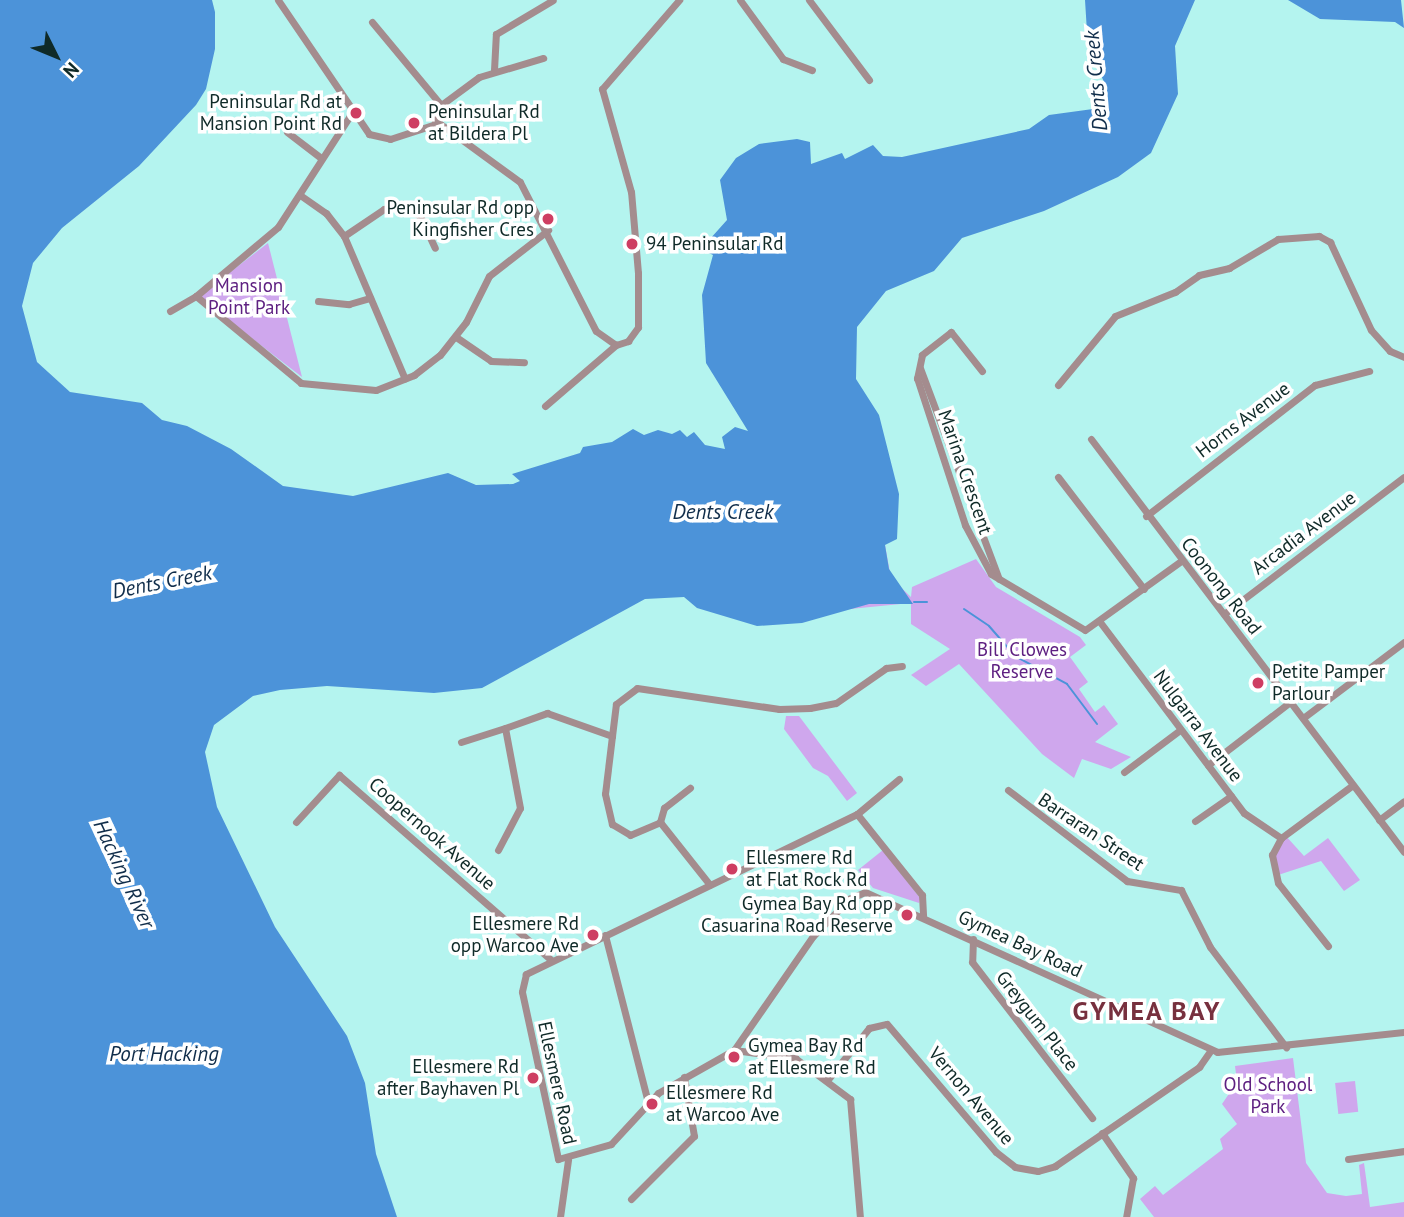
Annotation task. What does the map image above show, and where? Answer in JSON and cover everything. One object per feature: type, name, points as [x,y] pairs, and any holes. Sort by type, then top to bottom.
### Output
[{"type":"street","points":[[278,0],[351,114],[369,134],[384,139],[435,122]]},
{"type":"street","points":[[494,70],[496,34],[552,0]]},
{"type":"street","points":[[545,406],[616,345],[628,341],[638,327],[638,272],[629,181],[601,94],[607,80],[679,0]]},
{"type":"street","points":[[740,0],[783,59],[812,70]]},
{"type":"street","points":[[809,0],[869,80]]},
{"type":"street","points":[[372,22],[441,105]]},
{"type":"street","points":[[435,122],[441,105],[494,70],[543,58]]},
{"type":"street","points":[[170,311],[196,296],[271,233],[300,195],[351,114]]},
{"type":"street","points":[[435,122],[520,182],[548,230],[596,331],[616,345]]},
{"type":"street","points":[[287,132],[321,158]]},
{"type":"street","points":[[300,195],[327,214],[344,236],[405,379]]},
{"type":"street","points":[[344,236],[384,209],[401,205],[421,216],[435,248]]},
{"type":"street","points":[[196,296],[305,384],[376,390],[424,369],[456,337],[489,276],[548,230]]},
{"type":"street","points":[[1058,385],[1115,316],[1175,292],[1199,275],[1229,268],[1278,239],[1319,236],[1330,242],[1371,330],[1385,347],[1404,357]]},
{"type":"street","points":[[318,301],[349,304],[370,298]]},
{"type":"street","name":"Marina Crescent","points":[[982,371],[951,332],[923,352],[920,368],[999,579],[1082,630],[1100,622]]},
{"type":"street","points":[[456,337],[491,361],[524,362]]},
{"type":"street","name":"Horns Avenue","points":[[1146,516],[1315,385],[1369,371]]},
{"type":"street","name":"Coonong Road","points":[[1091,439],[1146,516],[1224,614],[1404,852]]},
{"type":"street","points":[[1058,477],[1144,589]]},
{"type":"street","name":"Arcadia Avenue","points":[[1224,614],[1404,477]]},
{"type":"street","points":[[1100,622],[1181,561]]},
{"type":"street","name":"Nulgarra Avenue","points":[[1100,622],[1245,815],[1281,838]]},
{"type":"street","points":[[1303,718],[1404,642]]},
{"type":"street","points":[[660,822],[630,835],[612,824],[605,794],[616,704],[637,688],[779,709],[810,708],[836,703],[886,668],[902,666]]},
{"type":"street","points":[[1208,765],[1290,702]]},
{"type":"street","points":[[461,742],[547,713],[612,736]]},
{"type":"street","points":[[498,850],[520,808],[505,728]]},
{"type":"street","points":[[1124,772],[1180,730]]},
{"type":"street","name":"Coopernook Avenue","points":[[296,822],[339,775],[551,960]]},
{"type":"street","name":"Ellesmere Road","points":[[734,1050],[684,1077],[648,1101],[611,1144],[568,1160],[558,1159],[552,1149],[521,985],[526,974],[551,960],[858,814],[899,779]]},
{"type":"street","points":[[1328,946],[1278,883],[1272,855],[1281,838],[1353,785]]},
{"type":"street","points":[[660,822],[664,808],[690,788]]},
{"type":"street","name":"Barraran Street","points":[[1008,790],[1127,881],[1172,884],[1185,893],[1210,947],[1286,1047]]},
{"type":"street","points":[[1195,821],[1231,796]]},
{"type":"street","points":[[1379,820],[1404,801]]},
{"type":"street","points":[[858,814],[922,895],[923,916]]},
{"type":"street","points":[[660,822],[710,885]]},
{"type":"street","name":"Gymea Bay Road","points":[[734,1050],[813,936],[854,895],[879,895],[1211,1050],[1286,1047],[1404,1032]]},
{"type":"street","points":[[605,935],[648,1101]]},
{"type":"street","name":"Greygum Place","points":[[973,939],[972,962],[1092,1118]]},
{"type":"street","name":"Vernon Avenue","points":[[829,1078],[869,1028],[882,1021],[996,1152],[1015,1167],[1046,1169],[1199,1066],[1211,1050]]},
{"type":"street","points":[[734,1050],[781,1054],[829,1078],[853,1105],[860,1217]]},
{"type":"street","points":[[631,1199],[694,1136],[684,1077]]},
{"type":"street","points":[[1102,1133],[1133,1178],[1126,1217]]},
{"type":"street","points":[[1348,1159],[1404,1152]]},
{"type":"street","points":[[560,1217],[568,1160]]},
{"type":"green space","name":"Mansion Point Park","points":[[268,243],[302,377],[198,297]]},
{"type":"green space","name":"Bill Clowes Reserve","points":[[885,545],[891,578],[911,597],[912,587],[976,559],[996,587],[1080,637],[1086,645],[1070,657],[1088,682],[1079,689],[1095,712],[1104,705],[1118,724],[1095,742],[1131,757],[1111,769],[1082,759],[1074,778],[1042,754],[959,664],[926,686],[911,675],[950,649],[911,624],[911,603],[850,609]]},
{"type":"green space","points":[[786,716],[799,716],[857,793],[847,801],[828,776],[813,768],[784,729]]},
{"type":"green space","points":[[1285,835],[1304,856],[1328,838],[1360,880],[1344,891],[1321,861],[1275,876],[1272,855]]},
{"type":"green space","points":[[883,850],[920,898],[919,903],[873,888],[858,870]]},
{"type":"green space","name":"Old School Park","points":[[1293,1058],[1306,1163],[1327,1193],[1346,1196],[1362,1194],[1359,1165],[1364,1163],[1370,1207],[1404,1202],[1404,1217],[1154,1217],[1140,1199],[1155,1186],[1163,1195],[1223,1149],[1220,1139],[1237,1124],[1222,1104],[1237,1082],[1235,1066]]},
{"type":"green space","points":[[1355,1081],[1358,1112],[1338,1114],[1335,1083]]},
{"type":"water","name":"Port Hacking","points":[[0,0],[212,0],[215,12],[215,49],[206,89],[196,105],[139,166],[62,228],[33,263],[22,306],[37,362],[70,392],[142,403],[162,420],[187,426],[231,449],[283,486],[353,496],[448,473],[476,485],[513,484],[520,481],[512,474],[580,453],[583,447],[612,442],[633,429],[644,435],[658,430],[672,434],[680,430],[687,437],[694,432],[705,445],[725,449],[722,437],[735,427],[748,431],[706,363],[702,295],[713,255],[701,249],[727,220],[720,180],[736,158],[759,144],[797,139],[810,142],[811,164],[842,153],[845,159],[873,145],[883,156],[902,157],[1029,129],[1049,115],[1093,109],[1106,86],[1088,48],[1085,0],[1195,0],[1175,46],[1178,94],[1151,153],[1118,177],[1044,211],[962,238],[934,271],[886,291],[857,327],[856,379],[879,415],[899,494],[897,539],[885,545],[889,569],[913,604],[869,604],[802,623],[757,626],[697,608],[684,597],[645,599],[482,688],[434,693],[327,686],[280,690],[253,696],[214,725],[205,752],[217,807],[275,927],[347,1036],[365,1083],[376,1154],[397,1217],[0,1217]]},
{"type":"water","points":[[1288,0],[1401,0],[1404,28],[1395,22],[1320,19]]},
{"type":"waterway","points":[[914,602],[927,602]]},
{"type":"waterway","points":[[964,609],[989,626],[1015,656],[1067,684],[1097,724]]},
{"type":"place","name":"Peninsular Rd at Mansion Point Rd","points":[[356,113]]},
{"type":"place","name":"Peninsular Rd at Bildera Pl","points":[[414,123]]},
{"type":"place","name":"Peninsular Rd opp Kingfisher Cres","points":[[548,219]]},
{"type":"place","name":"94 Peninsular Rd","points":[[632,244]]},
{"type":"place","name":"Petite Pamper Parlour","points":[[1258,683]]},
{"type":"place","name":"Ellesmere Rd at Flat Rock Rd","points":[[732,869]]},
{"type":"place","name":"Gymea Bay Rd opp Casuarina Road Reserve","points":[[907,915]]},
{"type":"place","name":"Ellesmere Rd opp Warcoo Ave","points":[[593,935]]},
{"type":"place","name":"Gymea Bay Rd at Ellesmere Rd","points":[[734,1057]]},
{"type":"place","name":"Ellesmere Rd after Bayhaven Pl","points":[[533,1078]]},
{"type":"place","name":"Ellesmere Rd at Warcoo Ave","points":[[652,1104]]},
{"type":"district","name":"GYMEA BAY","points":[[1147,1011]]},
{"type":"water label","name":"Dents Creek","points":[[1096,81]]},
{"type":"water label","name":"Dents Creek","points":[[723,512]]},
{"type":"water label","name":"Dents Creek","points":[[162,582]]},
{"type":"water label","name":"Hacking River","points":[[124,874]]}]
